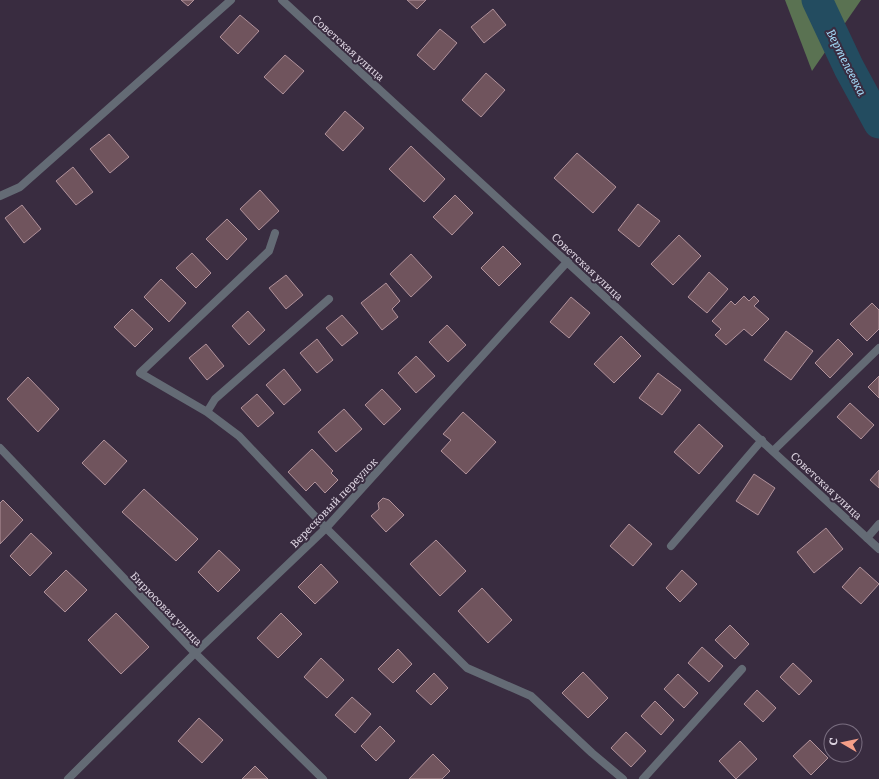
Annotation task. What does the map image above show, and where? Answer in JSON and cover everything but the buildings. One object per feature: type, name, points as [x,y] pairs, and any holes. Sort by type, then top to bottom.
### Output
[{"type":"street","points":[[0,196],[20,187],[231,0]]},
{"type":"street","name":"Советская улица","points":[[282,0],[568,261],[879,549]]},
{"type":"street","points":[[275,232],[269,251],[140,373],[207,412],[239,436],[326,528],[467,668],[532,696],[592,753],[624,779]]},
{"type":"street","name":"Вересковый переулок","points":[[68,779],[195,653],[326,528],[568,261]]},
{"type":"street","points":[[207,412],[215,399],[329,299]]},
{"type":"street","points":[[773,451],[879,348]]},
{"type":"street","points":[[671,546],[762,440]]},
{"type":"street","name":"Бирюсовая улица","points":[[0,448],[195,653],[323,779]]},
{"type":"street","points":[[867,538],[879,524]]},
{"type":"street","points":[[643,779],[742,669]]},
{"type":"green space","points":[[785,0],[861,0],[812,71]]},
{"type":"waterway","name":"Вертелеевка","points":[[817,0],[849,68],[879,123]]}]
